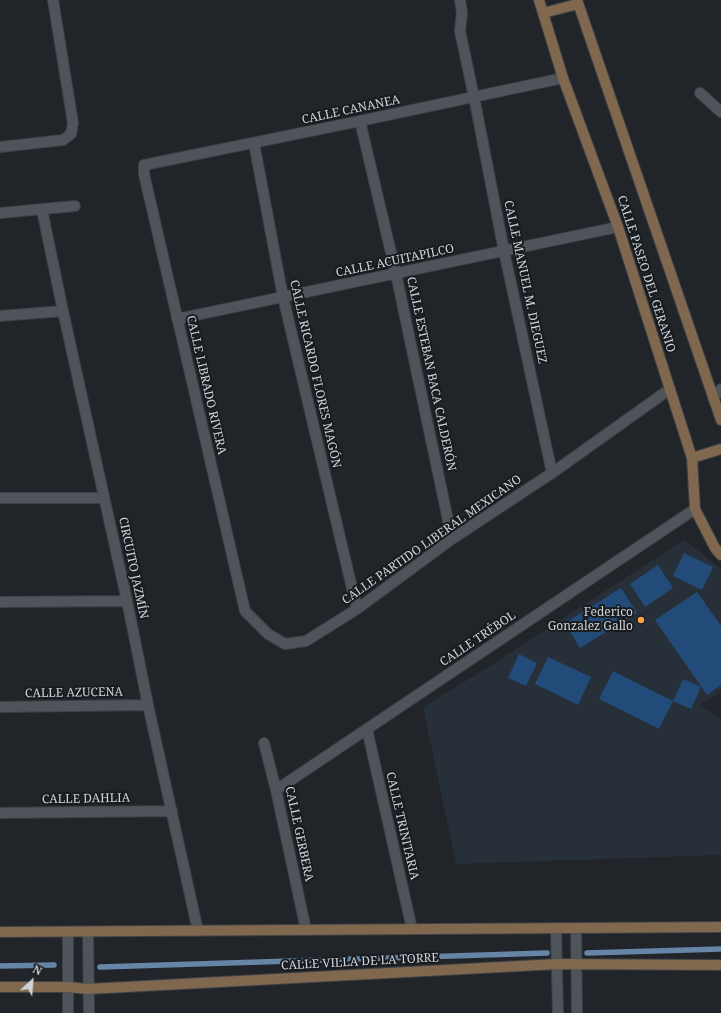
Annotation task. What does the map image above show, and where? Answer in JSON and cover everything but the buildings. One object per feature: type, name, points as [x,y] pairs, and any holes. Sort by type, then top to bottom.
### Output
[{"type":"street","points":[[0,147],[63,140],[71,134],[73,123],[53,0]]},
{"type":"street","name":"CALLE MANUEL M. DIEGUEZ","points":[[460,0],[462,12],[460,31],[504,251],[552,473]]},
{"type":"street","name":"CALLE PASEO DEL GERANIO","points":[[539,0],[563,78],[618,227],[692,458],[695,509],[715,548],[721,555]]},
{"type":"street","points":[[543,13],[577,2]]},
{"type":"street","name":"CALLE PASEO DEL GERANIO","points":[[577,2],[721,420]]},
{"type":"street","name":"CALLE CANANEA","points":[[144,165],[563,78]]},
{"type":"street","points":[[700,94],[721,112]]},
{"type":"street","name":"CALLE ESTEBAN BACA CALDERÓN","points":[[360,121],[396,274],[452,539]]},
{"type":"street","name":"CALLE RICARDO FLORES MAGÓN","points":[[254,143],[283,297],[357,609]]},
{"type":"street","name":"CALLE LIBRADO RIVERA","points":[[144,165],[144,174],[245,611]]},
{"type":"street","points":[[0,213],[75,206]]},
{"type":"street","name":"CIRCUITO JAZMÍN","points":[[42,210],[198,931]]},
{"type":"street","name":"CALLE ACUITAPILCO","points":[[178,319],[618,227]]},
{"type":"street","points":[[0,316],[63,311]]},
{"type":"street","name":"CALLE PARTIDO LIBERAL MEXICANO","points":[[245,611],[268,634],[285,644],[306,641],[357,609],[452,539],[552,473],[670,389]]},
{"type":"street","points":[[713,398],[721,389]]},
{"type":"street","points":[[692,458],[721,449]]},
{"type":"street","points":[[0,498],[104,498]]},
{"type":"street","name":"CALLE TRÉBOL","points":[[276,790],[695,509]]},
{"type":"street","points":[[0,602],[127,601]]},
{"type":"street","name":"CALLE AZUCENA","points":[[0,707],[148,705]]},
{"type":"street","name":"CALLE TRINITARIA","points":[[367,729],[412,929]]},
{"type":"street","name":"CALLE GERBERA","points":[[264,743],[276,790],[306,930]]},
{"type":"street","name":"CALLE DAHLIA","points":[[0,813],[172,811]]},
{"type":"street","points":[[0,932],[721,927]]},
{"type":"street","points":[[556,928],[558,1013]]},
{"type":"street","points":[[576,928],[577,1013]]},
{"type":"street","points":[[68,932],[68,1013]]},
{"type":"street","points":[[88,932],[89,1013]]},
{"type":"street","name":"CALLE VILLA DE LA TORRE","points":[[0,987],[68,987],[88,989],[558,964],[721,965]]},
{"type":"shaded area","points":[[684,540],[721,569],[721,692],[700,705],[721,719],[721,854],[456,864],[423,707],[482,671]]},
{"type":"waterway","points":[[587,953],[721,949]]},
{"type":"waterway","points":[[100,967],[547,953]]},
{"type":"waterway","points":[[0,966],[54,965]]},
{"type":"place","name":"Federico Gonzalez Gallo","points":[[641,620]]}]
